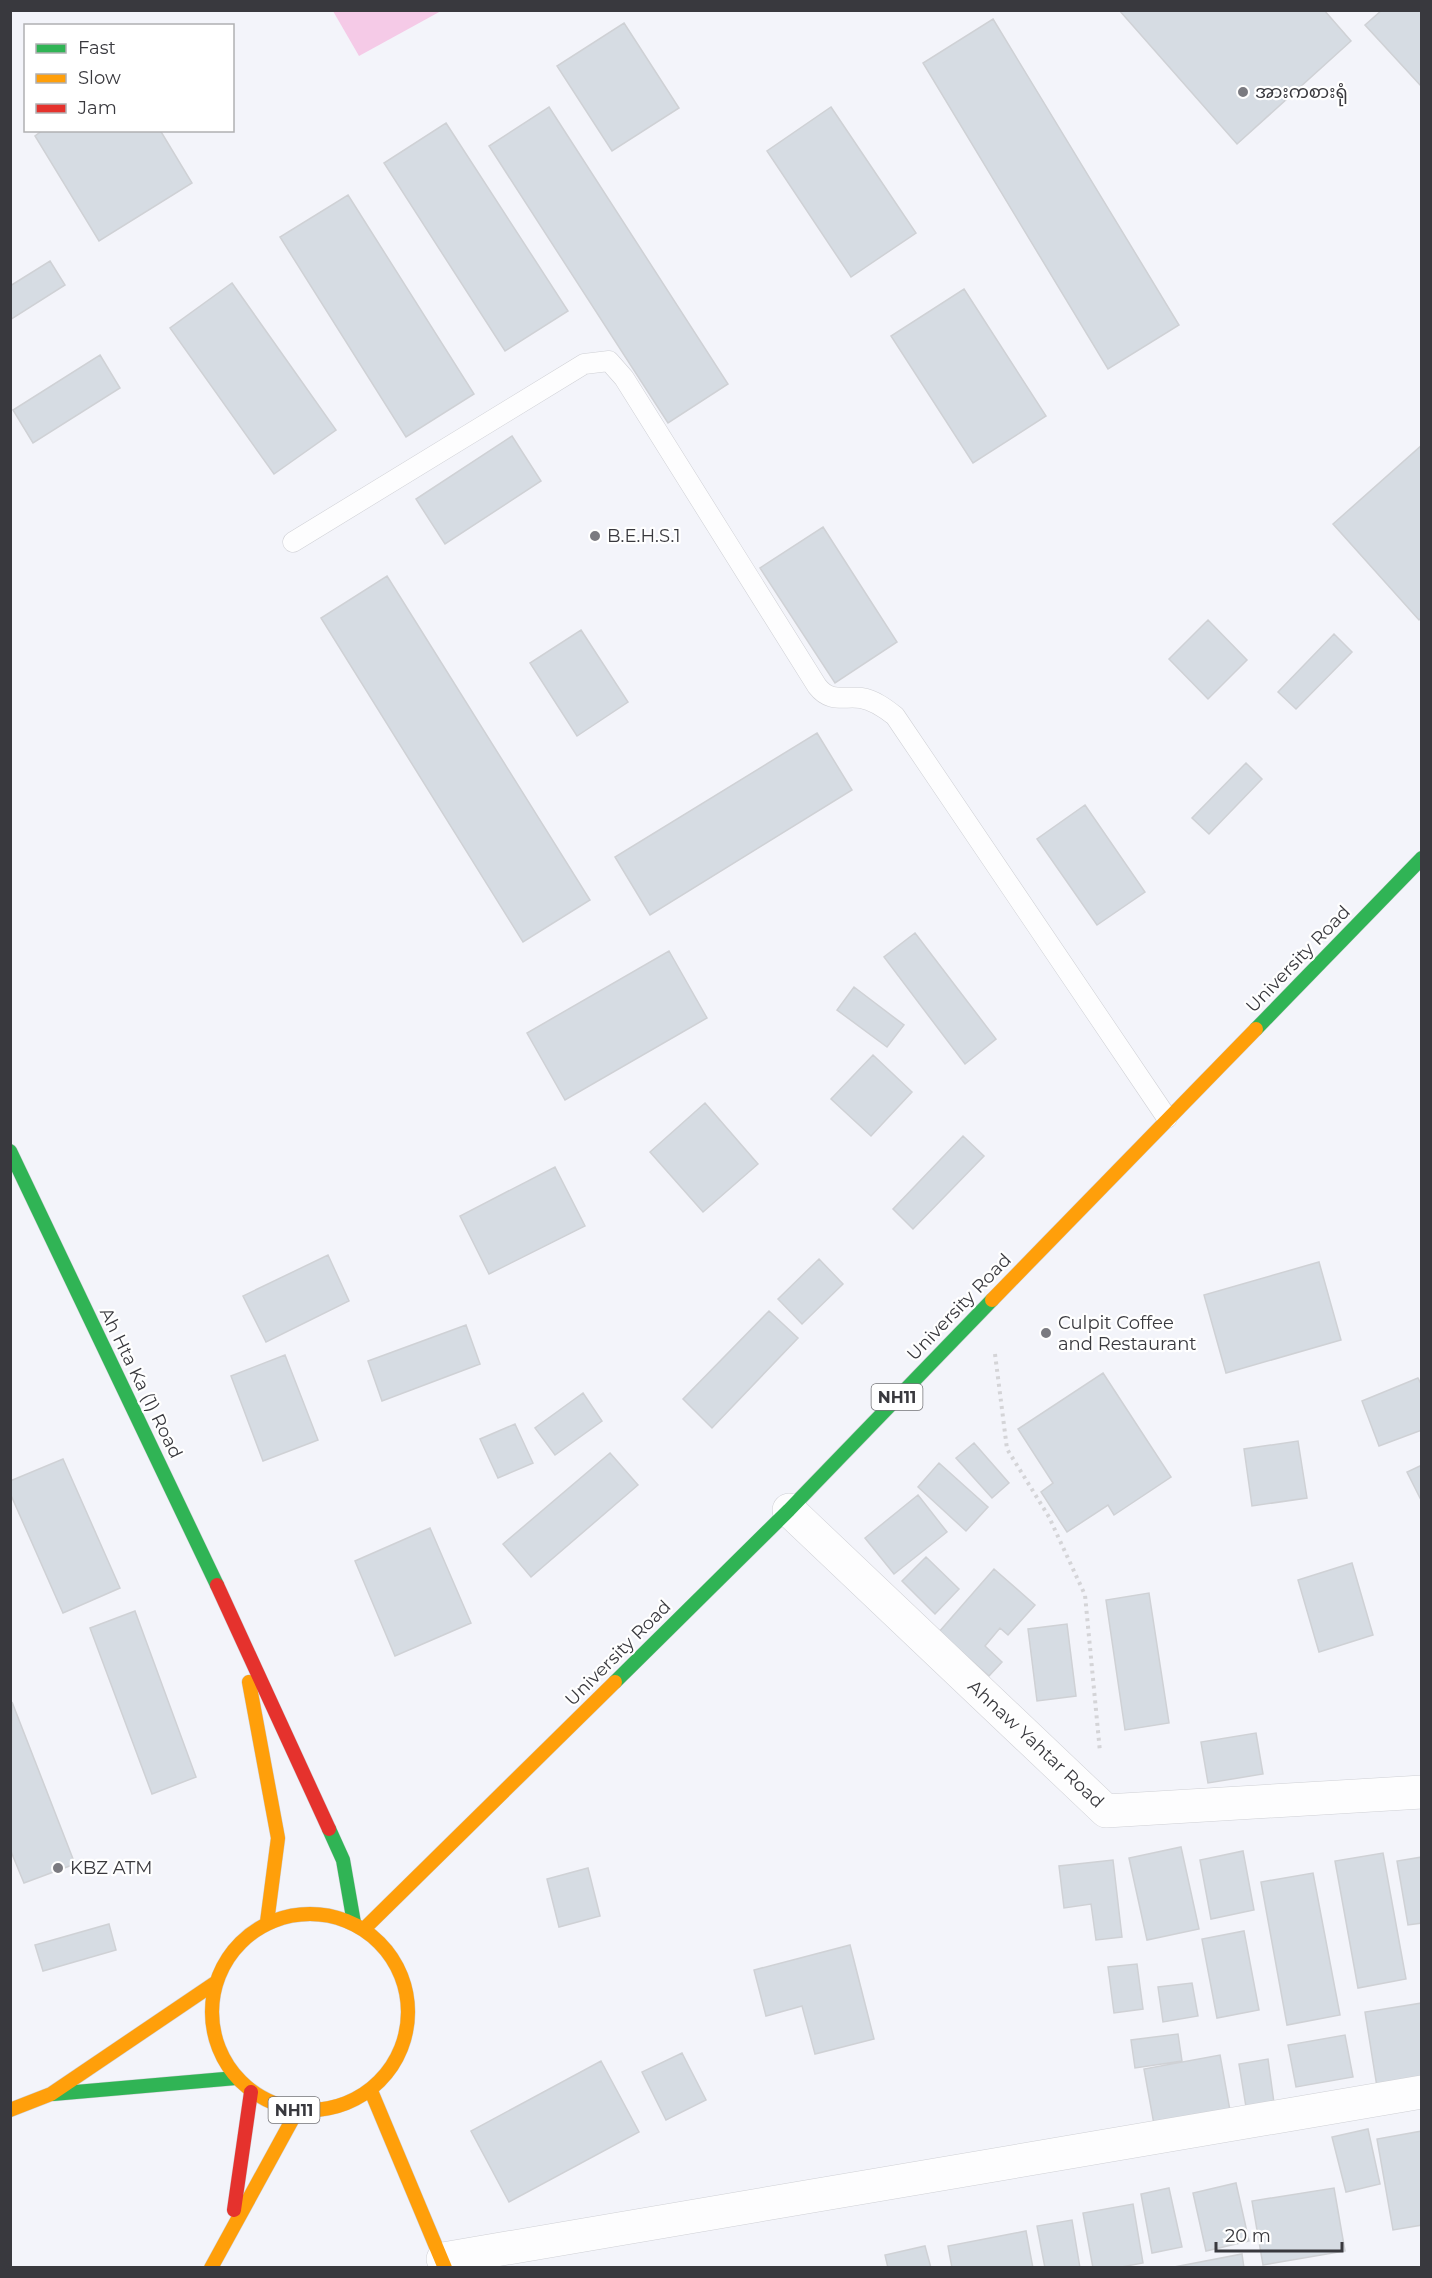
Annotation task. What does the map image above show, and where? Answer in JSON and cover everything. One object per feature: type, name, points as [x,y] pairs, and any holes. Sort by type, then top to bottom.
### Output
[{"type":"main road","name":"University Road","points":[[359,1926],[789,1510],[1167,1118],[1422,858]]},
{"type":"main road","name":"Ah Hta Ka (1) Road","points":[[10,1151],[239,1630]]},
{"type":"main road","points":[[239,1630],[278,1838],[267,1922]]},
{"type":"main road","points":[[239,1630],[343,1860],[359,1926]]},
{"type":"main road","name":"NH11","points":[[296,1914],[326,1914],[359,1926],[391,1956],[406,1990],[408,2027],[396,2062],[371,2091],[336,2108],[297,2111],[251,2092],[236,2078],[213,2034],[215,1983],[234,1947],[267,1922],[296,1914]]},
{"type":"main road","points":[[10,2110],[51,2094],[215,1983]]},
{"type":"main road","points":[[51,2094],[236,2078]]},
{"type":"main road","points":[[371,2091],[444,2263]]},
{"type":"main road","name":"NH11","points":[[232,2226],[251,2092]]},
{"type":"main road","name":"NH11","points":[[211,2268],[297,2111]]},
{"type":"street","name":"Ahnaw Yahtar Road","points":[[789,1510],[1106,1811],[1422,1792]]},
{"type":"street","points":[[444,2263],[1422,2092]]},
{"type":"lane","points":[[293,542],[584,364],[609,361],[624,378],[817,686],[825,695],[837,699],[861,698],[879,704],[895,716],[1167,1118]]},
{"type":"path","points":[[988,1303],[1007,1449],[1049,1517],[1084,1595],[1106,1811]]},
{"type":"shaded area","points":[[333,11],[441,11],[359,56]]},
{"type":"building","name":"အားကစားရုံ","points":[[1119,10],[1324,10],[1351,41],[1237,144]]},
{"type":"building","points":[[1382,10],[1422,10],[1422,87],[1365,25]]},
{"type":"building","points":[[993,19],[1179,325],[1108,369],[923,63]]},
{"type":"building","points":[[624,23],[679,108],[612,151],[557,66]]},
{"type":"building","points":[[549,107],[728,384],[668,423],[489,146]]},
{"type":"building","points":[[831,107],[916,233],[851,277],[767,151]]},
{"type":"building","points":[[446,123],[568,311],[505,351],[384,163]]},
{"type":"building","points":[[40,132],[161,132],[192,183],[99,241],[35,136]]},
{"type":"building","points":[[348,195],[474,394],[406,437],[280,237]]},
{"type":"building","points":[[50,261],[65,285],[10,320],[10,286]]},
{"type":"building","points":[[232,283],[336,430],[274,474],[170,328]]},
{"type":"building","points":[[964,289],[1046,416],[973,463],[891,336]]},
{"type":"building","points":[[100,355],[120,388],[33,443],[13,410]]},
{"type":"building","points":[[512,436],[541,481],[445,544],[416,499]]},
{"type":"building","points":[[1422,445],[1422,617],[1419,620],[1333,524]]},
{"type":"building","points":[[823,527],[897,642],[835,683],[760,568]]},
{"type":"building","points":[[387,576],[590,900],[523,942],[321,618]]},
{"type":"building","points":[[1208,620],[1247,660],[1208,699],[1169,659]]},
{"type":"building","points":[[581,630],[628,702],[577,736],[530,663]]},
{"type":"building","points":[[1334,634],[1352,652],[1296,709],[1278,692]]},
{"type":"building","points":[[817,733],[852,790],[650,915],[615,857]]},
{"type":"building","points":[[1246,763],[1262,779],[1209,834],[1192,818]]},
{"type":"building","points":[[1085,805],[1145,892],[1097,925],[1037,839]]},
{"type":"building","points":[[915,933],[996,1039],[965,1064],[884,957]]},
{"type":"building","points":[[669,951],[707,1018],[565,1100],[527,1033]]},
{"type":"building","points":[[854,987],[904,1025],[887,1047],[837,1010]]},
{"type":"building","points":[[873,1055],[912,1092],[871,1136],[831,1099]]},
{"type":"building","points":[[705,1103],[758,1164],[703,1212],[650,1152]]},
{"type":"building","points":[[963,1136],[984,1156],[913,1229],[893,1209]]},
{"type":"building","points":[[555,1167],[585,1226],[489,1274],[460,1216]]},
{"type":"building","points":[[328,1255],[349,1301],[266,1342],[243,1296]]},
{"type":"building","points":[[819,1259],[843,1284],[802,1324],[778,1299]]},
{"type":"building","points":[[1319,1262],[1341,1340],[1226,1373],[1204,1295]]},
{"type":"building","points":[[769,1311],[798,1338],[712,1428],[683,1399]]},
{"type":"building","points":[[466,1325],[480,1364],[382,1401],[368,1361]]},
{"type":"building","points":[[285,1355],[318,1440],[263,1461],[231,1376]]},
{"type":"building","points":[[1103,1373],[1171,1477],[1114,1515],[1108,1505],[1067,1532],[1041,1492],[1053,1483],[1018,1429]]},
{"type":"building","points":[[1418,1378],[1422,1386],[1422,1430],[1379,1446],[1362,1401]]},
{"type":"building","points":[[583,1393],[602,1421],[555,1455],[535,1428]]},
{"type":"building","points":[[515,1424],[533,1463],[498,1478],[480,1439]]},
{"type":"building","points":[[1298,1441],[1307,1498],[1252,1506],[1244,1449]]},
{"type":"building","points":[[974,1443],[1009,1483],[992,1498],[956,1458]]},
{"type":"building","points":[[610,1453],[638,1485],[531,1577],[503,1544]]},
{"type":"building","points":[[63,1459],[120,1588],[63,1613],[10,1493],[10,1481]]},
{"type":"building","points":[[939,1463],[988,1507],[966,1531],[918,1487]]},
{"type":"building","points":[[1422,1465],[1422,1502],[1407,1472]]},
{"type":"building","points":[[918,1495],[947,1532],[894,1574],[865,1538]]},
{"type":"building","points":[[430,1528],[471,1623],[395,1656],[355,1561]]},
{"type":"building","points":[[926,1557],[959,1589],[935,1614],[902,1581]]},
{"type":"building","points":[[1352,1563],[1373,1635],[1319,1652],[1298,1580]]},
{"type":"building","points":[[994,1569],[1035,1605],[1008,1635],[1000,1628],[985,1646],[1002,1662],[989,1676],[939,1632]]},
{"type":"building","points":[[1149,1593],[1169,1723],[1125,1730],[1106,1600]]},
{"type":"building","points":[[135,1611],[196,1777],[152,1794],[90,1628]]},
{"type":"building","points":[[1067,1624],[1076,1696],[1037,1701],[1028,1629]]},
{"type":"building","points":[[12,1702],[75,1864],[24,1883],[10,1849]]},
{"type":"building","points":[[1256,1733],[1263,1774],[1208,1783],[1201,1742]]},
{"type":"building","points":[[1181,1847],[1199,1929],[1147,1940],[1129,1858]]},
{"type":"building","points":[[1243,1851],[1254,1910],[1211,1919],[1200,1860]]},
{"type":"building","points":[[1383,1853],[1406,1979],[1358,1988],[1335,1861]]},
{"type":"building","points":[[1422,1857],[1422,1923],[1408,1925],[1397,1861]]},
{"type":"building","points":[[1113,1860],[1122,1937],[1096,1940],[1091,1904],[1064,1908],[1059,1866]]},
{"type":"building","points":[[588,1868],[600,1916],[559,1927],[547,1879]]},
{"type":"building","points":[[1313,1873],[1340,2015],[1287,2025],[1261,1882]]},
{"type":"building","points":[[109,1924],[116,1950],[43,1971],[35,1945]]},
{"type":"building","points":[[1244,1931],[1259,2010],[1217,2018],[1202,1939]]},
{"type":"building","points":[[850,1945],[874,2039],[815,2054],[802,2006],[766,2016],[754,1970]]},
{"type":"building","points":[[1137,1964],[1143,2009],[1114,2013],[1108,1967]]},
{"type":"building","points":[[1192,1983],[1198,2016],[1163,2022],[1158,1987]]},
{"type":"building","points":[[1422,2003],[1422,2080],[1377,2087],[1365,2012]]},
{"type":"building","points":[[1178,2034],[1182,2061],[1135,2068],[1131,2040]]},
{"type":"building","points":[[1345,2035],[1353,2077],[1296,2087],[1288,2045]]},
{"type":"building","points":[[682,2053],[706,2100],[666,2120],[642,2072]]},
{"type":"building","points":[[1220,2055],[1231,2116],[1155,2130],[1144,2069]]},
{"type":"building","points":[[1268,2059],[1275,2110],[1247,2113],[1239,2064]]},
{"type":"building","points":[[601,2061],[639,2132],[509,2202],[471,2131]]},
{"type":"building","points":[[1368,2129],[1380,2184],[1346,2192],[1332,2137]]},
{"type":"building","points":[[1422,2131],[1422,2225],[1393,2230],[1377,2139]]},
{"type":"building","points":[[1236,2183],[1249,2241],[1206,2251],[1193,2193]]},
{"type":"building","points":[[1169,2188],[1182,2247],[1152,2253],[1141,2194]]},
{"type":"building","points":[[1334,2188],[1345,2251],[1263,2265],[1252,2201]]},
{"type":"building","points":[[1133,2204],[1143,2263],[1116,2268],[1093,2268],[1083,2213]]},
{"type":"building","points":[[1072,2220],[1080,2268],[1045,2268],[1037,2226]]},
{"type":"building","points":[[1026,2231],[1033,2268],[952,2268],[948,2246]]},
{"type":"building","points":[[925,2246],[931,2268],[888,2268],[885,2255]]},
{"type":"building","points":[[1242,2254],[1244,2268],[1169,2268]]},
{"type":"traffic: fast","points":[[1256,1029],[1422,858]]},
{"type":"traffic: fast","points":[[10,1151],[217,1585]]},
{"type":"traffic: fast","points":[[615,1682],[789,1510],[992,1300]]},
{"type":"traffic: fast","points":[[329,1829],[343,1860],[354,1923]]},
{"type":"traffic: fast","points":[[53,2094],[236,2078]]},
{"type":"traffic: slow","points":[[992,1300],[1256,1029]]},
{"type":"traffic: slow","points":[[249,1682],[278,1838],[267,1922]]},
{"type":"traffic: slow","points":[[364,1929],[615,1682]]},
{"type":"traffic: slow","points":[[300,1914],[320,1914],[356,1925],[386,1950],[401,1974],[408,2002],[408,2012],[408,2022],[401,2050],[386,2074],[372,2088],[348,2103],[320,2110],[300,2110],[264,2099],[234,2074],[219,2050],[212,2022],[212,2002],[223,1966],[248,1936],[272,1921],[300,1914]]},
{"type":"traffic: slow","points":[[10,2110],[51,2094],[215,1983]]},
{"type":"traffic: slow","points":[[371,2091],[445,2268]]},
{"type":"traffic: slow","points":[[211,2268],[297,2111]]},
{"type":"traffic: jam","points":[[217,1585],[329,1829]]},
{"type":"traffic: jam","points":[[234,2210],[251,2092]]},
{"type":"place","name":"အားကစားရုံ","points":[[1243,92]]},
{"type":"place","name":"B.E.H.S.1","points":[[595,536]]},
{"type":"place","name":"Culpit Coffee and Restaurant","points":[[1046,1333]]},
{"type":"place","name":"KBZ ATM","points":[[58,1868]]}]
